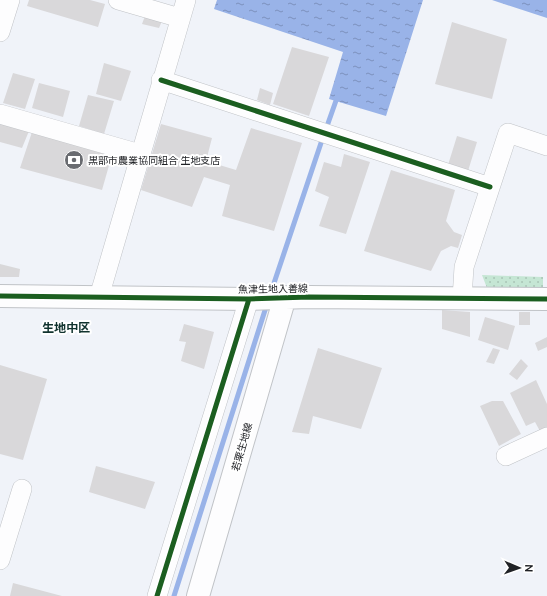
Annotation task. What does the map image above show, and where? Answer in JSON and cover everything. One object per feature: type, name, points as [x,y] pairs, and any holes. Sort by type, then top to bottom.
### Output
[{"type":"main road","name":"魚津生地入善線","points":[[0,296],[249,299],[547,299]]},
{"type":"main road","name":"若栗生地線","points":[[198,596],[285,298]]},
{"type":"street","points":[[1,27],[10,0]]},
{"type":"street","points":[[118,0],[180,18]]},
{"type":"street","points":[[99,297],[186,0]]},
{"type":"street","points":[[162,80],[490,187]]},
{"type":"street","points":[[0,114],[140,154]]},
{"type":"street","points":[[462,299],[464,267],[508,133],[547,146]]},
{"type":"street","points":[[156,596],[249,299]]},
{"type":"street","points":[[506,456],[547,437]]},
{"type":"street","points":[[0,560],[22,489]]},
{"type":"green space","points":[[482,275],[543,277],[543,289],[487,288]]},
{"type":"water","points":[[217,0],[423,0],[386,116],[329,99],[343,52],[214,9]]},
{"type":"water","points":[[492,0],[547,0],[547,18]]},
{"type":"building","points":[[29,0],[90,0],[105,4],[98,27],[27,6]]},
{"type":"building","points":[[145,16],[162,21],[159,28],[142,24]]},
{"type":"building","points":[[452,22],[507,39],[492,99],[435,84]]},
{"type":"building","points":[[292,47],[329,57],[309,116],[273,104]]},
{"type":"building","points":[[104,63],[131,71],[121,101],[96,94]]},
{"type":"building","points":[[13,73],[35,79],[25,109],[3,103]]},
{"type":"building","points":[[39,83],[70,91],[63,117],[32,108]]},
{"type":"building","points":[[260,88],[273,93],[270,105],[257,100]]},
{"type":"building","points":[[88,95],[114,101],[104,134],[79,126]]},
{"type":"building","points":[[0,122],[29,131],[22,148],[0,142]]},
{"type":"building","points":[[161,124],[212,138],[206,161],[236,170],[251,128],[302,143],[274,231],[222,216],[230,185],[204,177],[192,207],[141,190]]},
{"type":"building","points":[[32,132],[112,155],[102,190],[20,168]]},
{"type":"building","points":[[457,136],[477,142],[468,171],[448,165]]},
{"type":"building","points":[[344,154],[370,162],[346,234],[319,226],[329,197],[315,191],[324,162],[341,167]]},
{"type":"building","points":[[391,170],[455,190],[446,221],[454,232],[462,235],[458,248],[451,246],[441,251],[431,271],[364,251]]},
{"type":"building","points":[[0,264],[20,269],[19,277],[0,277]]},
{"type":"building","points":[[442,310],[470,312],[470,337],[442,329]]},
{"type":"building","points":[[519,312],[530,312],[530,325],[519,325]]},
{"type":"building","points":[[485,317],[515,326],[508,350],[478,340]]},
{"type":"building","points":[[184,324],[214,332],[204,369],[181,361],[186,342],[179,341]]},
{"type":"building","points":[[547,337],[547,347],[538,351],[535,343]]},
{"type":"building","points":[[318,348],[382,368],[361,429],[313,416],[309,434],[292,432]]},
{"type":"building","points":[[493,348],[500,350],[494,364],[486,362]]},
{"type":"building","points":[[521,359],[528,366],[517,380],[509,374]]},
{"type":"building","points":[[0,365],[47,379],[23,460],[0,454]]},
{"type":"building","points":[[536,380],[547,404],[547,430],[541,433],[535,422],[526,426],[510,393]]},
{"type":"building","points":[[492,401],[503,401],[521,434],[499,446],[480,406]]},
{"type":"building","points":[[96,466],[155,482],[145,509],[89,492]]},
{"type":"building","points":[[13,583],[62,596],[10,596]]},
{"type":"waterway","points":[[326,129],[338,95]]},
{"type":"waterway","points":[[271,292],[323,137]]},
{"type":"waterway","points":[[174,596],[267,304]]},
{"type":"cycle path","points":[[161,80],[490,187]]},
{"type":"cycle path","points":[[0,296],[249,299],[309,297],[547,299]]},
{"type":"cycle path","points":[[157,596],[249,299]]},
{"type":"place","name":"黒部市農業協同組合 生地支店","points":[[74,160]]},
{"type":"district","name":"生地中区","points":[[66,327]]}]
